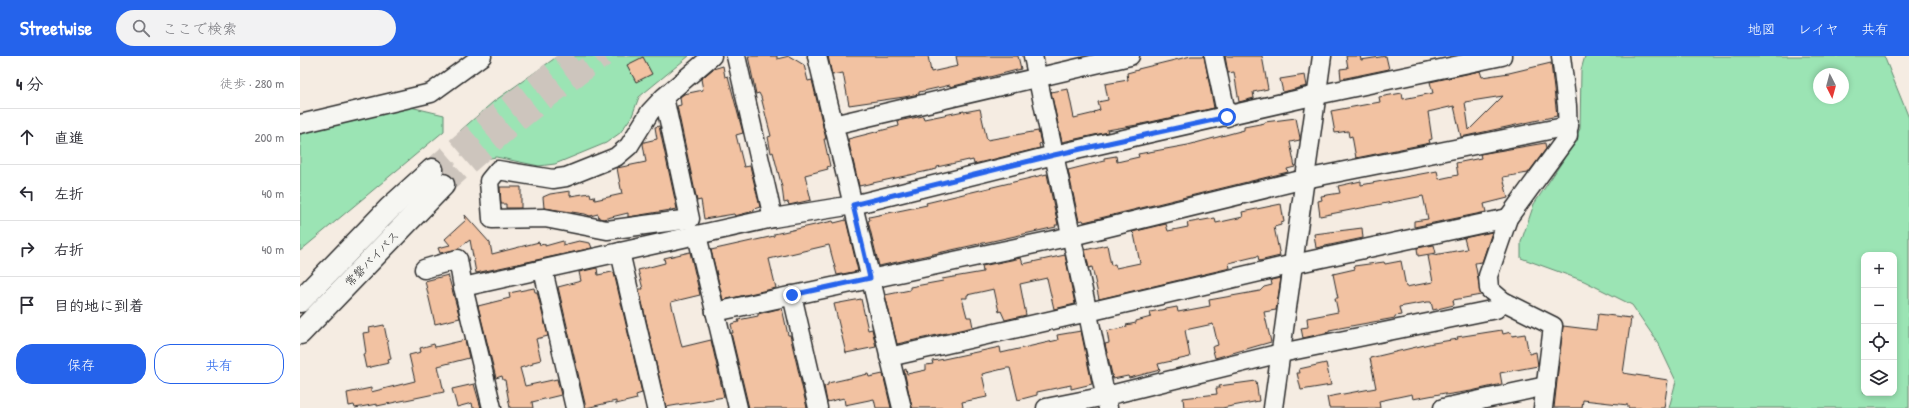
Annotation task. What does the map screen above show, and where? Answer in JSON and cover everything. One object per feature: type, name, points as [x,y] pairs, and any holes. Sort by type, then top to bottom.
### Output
[{"type":"highway","name":"常磐バイパス","points":[[300,301],[390,208],[437,177],[300,333]]},
{"type":"street","points":[[300,124],[431,93],[482,56]]},
{"type":"street","points":[[664,97],[690,219],[607,230],[545,218],[492,219],[489,181],[498,170],[553,179],[566,177],[616,157],[629,146],[650,112],[664,97],[712,56]]},
{"type":"street","points":[[736,56],[773,218]]},
{"type":"street","points":[[817,56],[902,408]]},
{"type":"street","points":[[1033,56],[1107,402]]},
{"type":"street","points":[[834,125],[1130,56]]},
{"type":"street","points":[[1214,56],[1227,117]]},
{"type":"street","points":[[1273,408],[1282,353],[1322,56]]},
{"type":"street","points":[[463,287],[773,218],[853,205],[1054,155],[1227,117],[1317,95],[1502,56]]},
{"type":"street","points":[[1542,408],[1553,326],[1503,301],[1489,289],[1488,276],[1508,218],[1568,136],[1569,126],[1561,56]]},
{"type":"street","points":[[715,312],[1072,236],[1305,179],[1569,126]]},
{"type":"street","points":[[889,357],[1294,264],[1508,218]]},
{"type":"street","points":[[697,236],[738,408]]},
{"type":"street","points":[[620,252],[656,408]]},
{"type":"street","points":[[424,269],[458,260],[492,408]]},
{"type":"street","points":[[543,270],[575,408]]},
{"type":"street","points":[[792,295],[818,408]]},
{"type":"street","points":[[1046,408],[1107,402],[1282,353],[1496,309],[1503,301]]},
{"type":"street","points":[[1443,408],[1546,386]]},
{"type":"green space","points":[[558,56],[689,56],[639,97],[632,116],[620,133],[606,143],[555,164],[539,166],[496,157],[485,159],[460,131],[493,102]]},
{"type":"green space","points":[[1585,56],[1884,56],[1909,118],[1909,408],[1669,408],[1676,381],[1658,343],[1632,305],[1584,281],[1521,258],[1521,242],[1534,204],[1562,162],[1580,129],[1581,70]]},
{"type":"green space","points":[[398,104],[444,115],[444,131],[300,251],[300,128]]},
{"type":"building","points":[[748,56],[777,56],[777,59],[789,56],[804,65],[808,81],[812,80],[826,139],[824,139],[830,166],[827,167],[828,169],[805,175],[811,200],[789,205],[788,202],[784,203],[782,187],[773,152],[771,153],[768,137],[771,136],[761,97],[759,93],[756,94]]},
{"type":"building","points":[[828,56],[928,56],[931,72],[958,66],[956,56],[1018,56],[1021,69],[950,87],[950,85],[919,92],[919,94],[849,105],[843,73],[832,75]]},
{"type":"building","points":[[1191,56],[1204,56],[1214,108],[1107,130],[1108,132],[1062,142],[1051,92],[1068,89],[1074,118],[1095,113],[1094,112],[1100,110],[1098,102],[1108,100],[1105,84],[1128,80],[1127,73],[1138,69]]},
{"type":"building","points":[[1225,56],[1262,56],[1268,89],[1253,92],[1254,98],[1239,102],[1234,72],[1228,73]]},
{"type":"building","points":[[1346,56],[1360,56],[1361,60],[1386,56],[1389,69],[1341,79],[1340,69],[1348,68]]},
{"type":"building","points":[[643,57],[652,74],[636,82],[627,65]]},
{"type":"building","points":[[1551,63],[1557,116],[1461,137],[1454,106],[1428,112],[1432,139],[1429,140],[1430,143],[1356,158],[1352,136],[1349,137],[1348,131],[1335,133],[1331,111],[1380,102],[1379,97],[1402,93],[1403,99],[1433,93],[1430,82],[1480,71],[1482,77],[1509,73]],"holes":[[[1503,96],[1469,130],[1465,102]]]},
{"type":"building","points":[[723,66],[725,77],[728,76],[743,133],[736,135],[744,167],[750,166],[760,207],[754,209],[754,211],[735,216],[734,214],[704,219],[701,200],[697,201],[677,106],[681,105],[680,97],[684,94],[703,90],[701,79],[713,69]]},
{"type":"building","points":[[1305,75],[1307,86],[1283,92],[1280,79]]},
{"type":"building","points":[[980,109],[987,140],[1038,131],[1041,143],[1039,144],[1040,148],[974,164],[973,160],[969,160],[937,167],[937,169],[859,186],[848,139],[899,126],[898,121],[923,116],[924,119]]},
{"type":"building","points":[[1296,118],[1300,140],[1290,142],[1295,167],[1287,169],[1288,172],[1084,222],[1083,220],[1079,221],[1068,170],[1104,161],[1104,158],[1116,156],[1117,162],[1139,157],[1138,154],[1188,145],[1244,130],[1244,127],[1265,122]]},
{"type":"building","points":[[659,126],[677,209],[628,217],[628,213],[603,219],[599,218],[598,214],[590,216],[544,208],[543,197],[550,194],[570,191],[570,196],[590,193],[591,197],[594,196],[595,200],[622,194],[617,168],[646,162],[643,144],[644,142],[657,139],[655,127]]},
{"type":"building","points":[[1545,143],[1546,149],[1528,173],[1503,177],[1508,198],[1484,204],[1486,212],[1414,227],[1414,221],[1428,219],[1423,196],[1320,216],[1318,201],[1322,200],[1321,196],[1340,193],[1338,186],[1361,181],[1361,185],[1437,171],[1439,179],[1458,175],[1456,163],[1481,158],[1480,154]]},
{"type":"building","points":[[1047,174],[1058,225],[1055,225],[1056,227],[879,266],[868,221],[870,220],[869,217],[927,205],[926,203]]},
{"type":"building","points":[[500,187],[521,187],[521,208],[506,208],[506,204],[501,204]]},
{"type":"building","points":[[1281,204],[1284,222],[1281,223],[1281,225],[1274,227],[1280,256],[1259,261],[1258,256],[1229,263],[1230,268],[1099,299],[1092,267],[1089,268],[1085,250],[1107,245],[1111,265],[1115,264],[1116,268],[1140,263],[1134,234],[1132,232],[1166,224],[1168,231],[1188,227],[1187,223],[1215,218],[1216,223],[1243,217],[1242,212]]},
{"type":"building","points":[[465,215],[490,243],[492,254],[539,242],[540,245],[545,244],[545,246],[563,241],[563,245],[579,241],[590,243],[592,248],[476,273],[470,240],[457,249],[440,253],[438,248],[450,245],[445,239],[466,220]]},
{"type":"building","points":[[846,220],[858,271],[837,275],[829,245],[769,259],[776,288],[723,300],[711,250],[774,236],[774,234],[833,221],[834,223]]},
{"type":"building","points":[[1362,228],[1363,238],[1316,248],[1314,234]]},
{"type":"building","points":[[1492,232],[1482,262],[1475,263],[1481,295],[1453,300],[1454,305],[1433,310],[1431,302],[1399,307],[1401,315],[1395,316],[1395,318],[1329,330],[1329,332],[1303,338],[1301,328],[1308,327],[1307,318],[1338,312],[1335,298],[1338,298],[1333,274],[1355,269],[1354,266],[1384,262],[1385,264],[1401,261],[1406,287],[1433,282],[1428,256],[1467,249],[1464,238]]},
{"type":"building","points":[[1434,245],[1436,253],[1418,256],[1417,248]]},
{"type":"building","points":[[690,252],[700,295],[671,302],[682,347],[711,340],[724,397],[666,407],[639,289],[643,289],[638,270],[665,263],[664,258]]},
{"type":"building","points":[[1065,255],[1075,304],[1054,309],[1047,278],[1020,284],[1026,315],[1005,320],[1001,311],[999,312],[994,289],[967,295],[967,298],[962,298],[967,317],[971,317],[973,327],[897,344],[885,295],[910,290],[910,287],[943,281],[942,279],[983,272],[982,266],[1021,258],[1023,264]]},
{"type":"building","points":[[597,268],[598,275],[612,272],[614,273],[642,393],[636,395],[637,399],[616,404],[616,401],[586,408],[558,287],[581,281],[579,272]]},
{"type":"building","points":[[448,275],[460,318],[435,324],[425,281]]},
{"type":"building","points":[[1281,278],[1276,310],[1264,312],[1271,342],[1215,358],[1212,347],[1218,345],[1213,324],[1185,330],[1190,357],[1158,364],[1160,370],[1129,378],[1128,376],[1113,379],[1105,344],[1109,343],[1107,331],[1127,327],[1126,325],[1151,317],[1150,312],[1177,307],[1178,312],[1210,306],[1209,300],[1260,291],[1264,287],[1272,285],[1271,280]]},
{"type":"building","points":[[534,288],[535,292],[537,292],[548,336],[536,339],[541,360],[520,368],[525,386],[557,379],[561,395],[532,402],[533,408],[510,408],[505,380],[503,380],[502,376],[496,378],[478,306],[510,298],[509,293]]},
{"type":"building","points":[[861,299],[868,330],[872,329],[876,347],[846,353],[834,304]]},
{"type":"building","points":[[782,308],[788,335],[790,335],[807,408],[749,408],[731,333],[733,333],[731,324],[739,322],[738,320],[758,316],[758,314]]},
{"type":"building","points":[[1598,314],[1631,318],[1623,373],[1668,380],[1664,408],[1628,408],[1628,405],[1583,400],[1582,408],[1554,408],[1563,326],[1596,330]]},
{"type":"building","points":[[384,325],[391,359],[388,360],[389,363],[366,368],[363,354],[366,353],[363,333],[370,332],[369,328]]},
{"type":"building","points":[[1502,330],[1503,334],[1511,332],[1512,336],[1525,334],[1529,354],[1536,352],[1538,366],[1500,373],[1502,384],[1471,391],[1445,395],[1445,393],[1413,399],[1412,394],[1379,401],[1380,408],[1329,408],[1327,397],[1376,388],[1370,358],[1433,343],[1458,339],[1457,337]]},
{"type":"building","points":[[1081,331],[1092,384],[1071,389],[1071,385],[1037,392],[1037,395],[1018,400],[1010,368],[1007,368],[982,374],[987,397],[962,402],[963,407],[912,408],[904,370],[906,369],[907,374],[926,370],[926,365],[933,364],[932,361],[1000,347],[1001,353],[1058,340],[1057,335]]},
{"type":"building","points":[[465,340],[469,358],[438,366],[444,392],[377,406],[377,404],[355,408],[354,405],[349,406],[347,393],[371,388],[371,392],[415,381],[409,355],[421,352],[420,348],[434,344],[435,347]]},
{"type":"building","points":[[1326,363],[1331,385],[1301,390],[1297,373],[1300,373],[1299,369]]},
{"type":"building","points":[[868,374],[869,377],[883,374],[891,408],[876,408],[874,399],[845,405],[844,398],[827,402],[824,386],[828,385],[828,383]]},
{"type":"building","points":[[1256,381],[1259,401],[1222,408],[1184,408],[1183,398],[1217,394],[1216,388],[1220,388],[1219,386]]},
{"type":"building","points":[[474,384],[481,408],[473,408],[472,403],[457,407],[452,389]]},
{"type":"tunnel","points":[[432,170],[486,123],[574,56]]},
{"type":"tunnel","points":[[443,185],[521,118],[604,56]]},
{"type":"route","points":[[792,295],[870,278],[853,205],[1054,155],[1227,117]]}]
